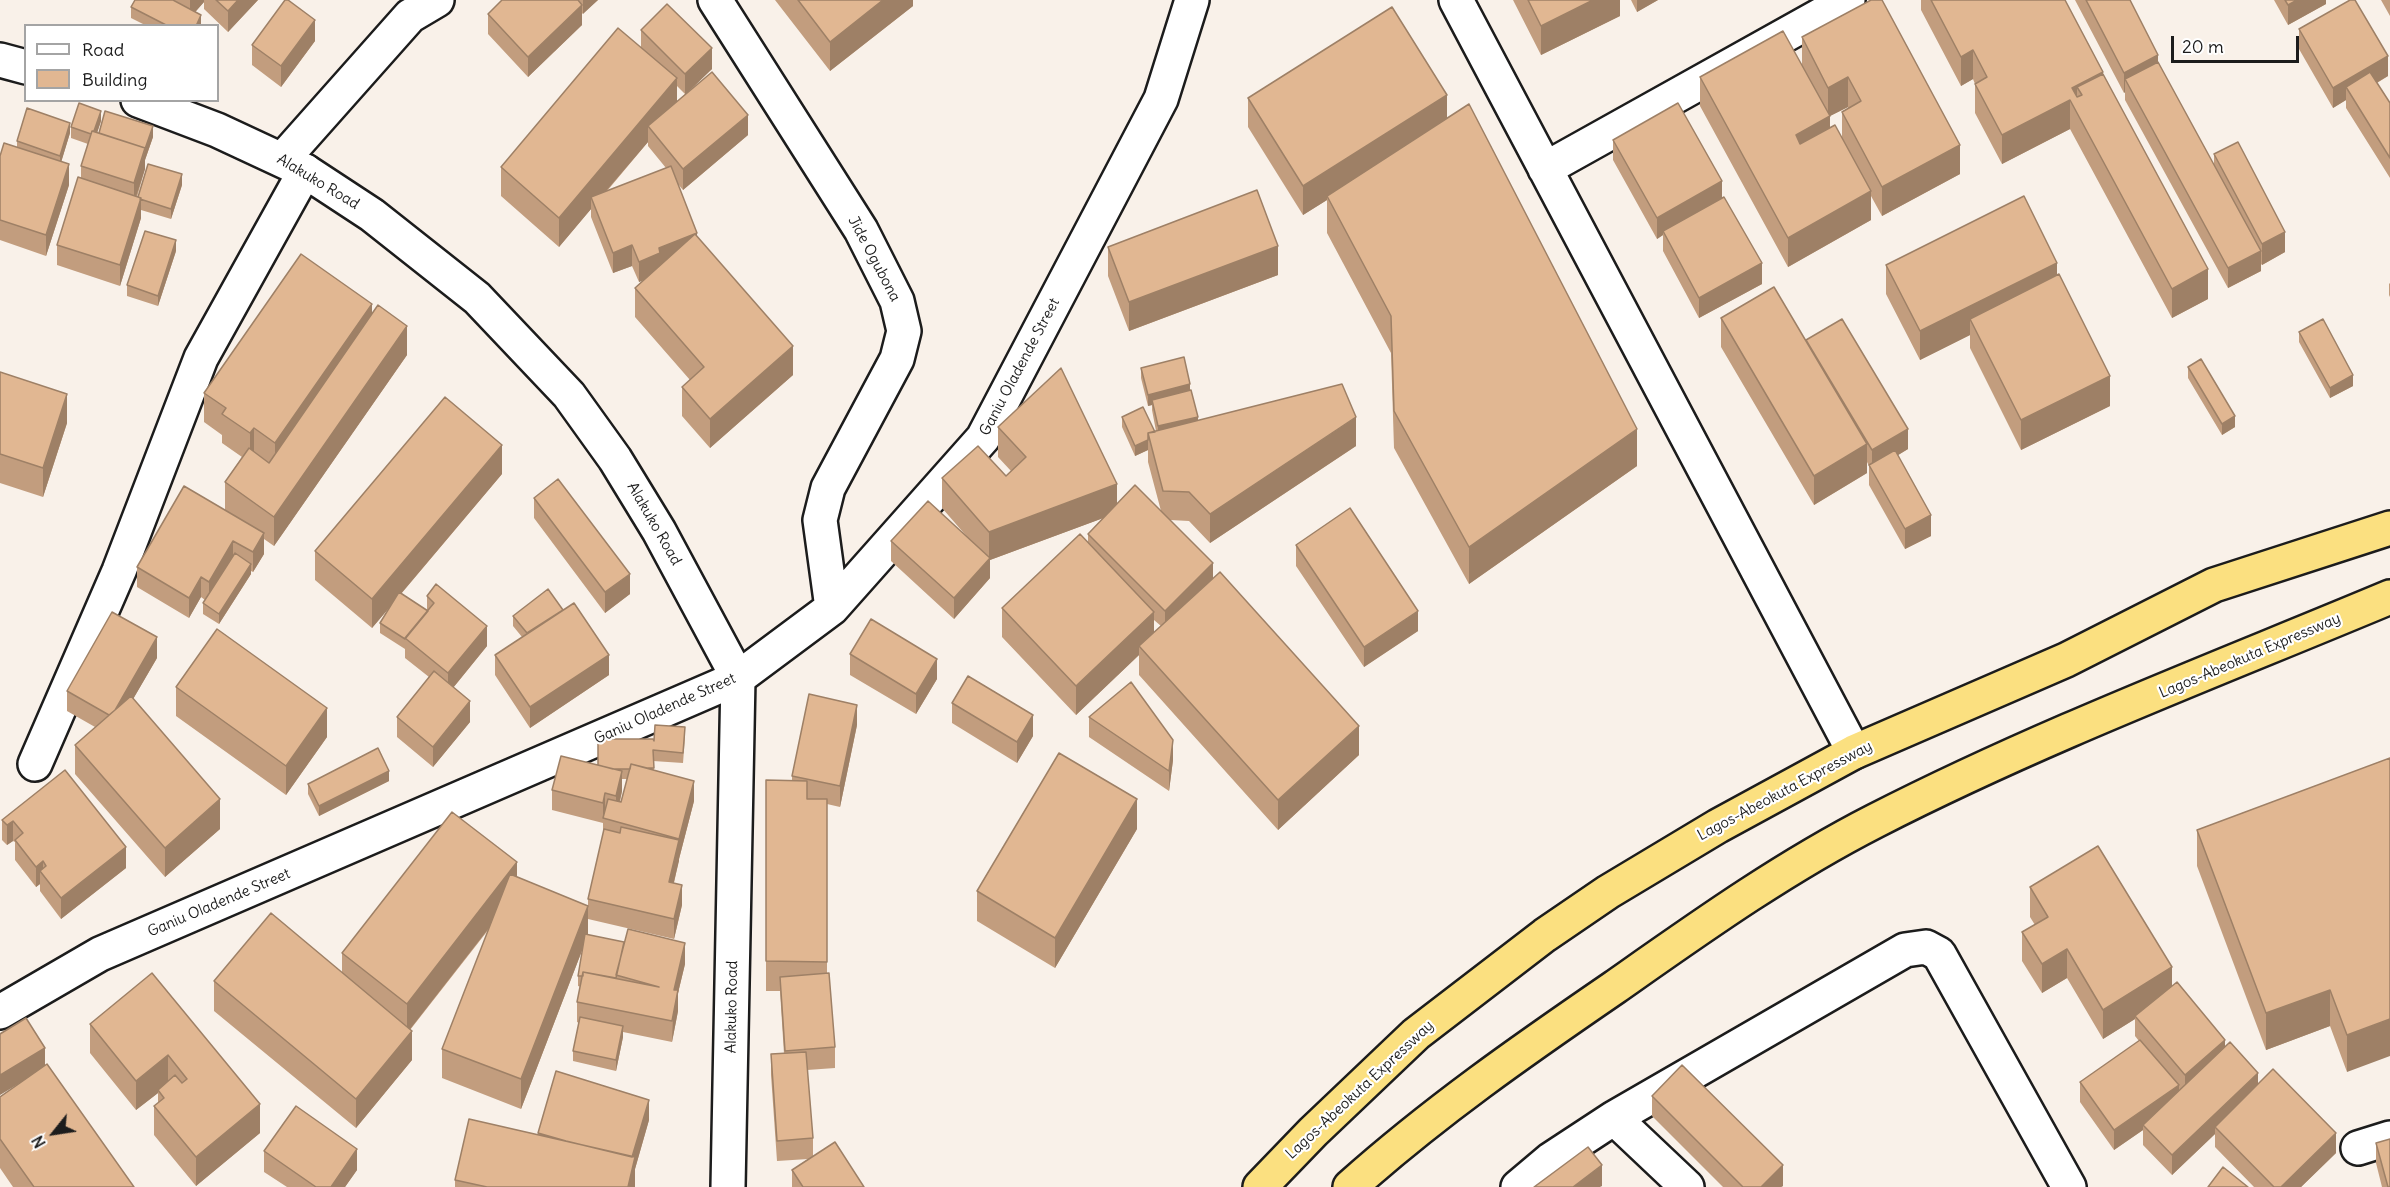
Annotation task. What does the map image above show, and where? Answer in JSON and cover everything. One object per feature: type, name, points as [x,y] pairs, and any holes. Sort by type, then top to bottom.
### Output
[{"type":"highway","name":"Lagos-Abeokuta Expressway","points":[[1260,1187],[1312,1132],[1416,1034],[1545,935],[1608,892],[1718,826],[1854,752],[2066,660],[2214,585],[2390,528]]},
{"type":"highway","name":"Lagos-Abeokuta Expressway","points":[[1350,1187],[1411,1132],[1752,891],[1872,823],[1982,768],[2390,597]]},
{"type":"street","points":[[35,764],[119,571],[201,358],[294,165],[410,16],[437,0]]},
{"type":"street","name":"Jide Ogubona","points":[[715,0],[861,230],[897,301],[904,331],[897,359],[828,488],[820,520],[831,608]]},
{"type":"street","name":"Ganiu Oladende Street","points":[[0,1012],[100,954],[738,678],[831,608],[983,438],[1161,99],[1192,0]]},
{"type":"street","points":[[1456,0],[1854,752]]},
{"type":"street","points":[[1545,169],[1848,0]]},
{"type":"street","points":[[0,60],[24,66]]},
{"type":"street","name":"Alakuko Road","points":[[143,102],[217,130],[294,165],[372,215],[477,298],[569,395],[615,459],[659,531],[738,678],[728,1187]]},
{"type":"street","points":[[1518,1187],[1550,1160],[1614,1119],[1905,950],[1926,947],[1939,954],[2070,1187]]},
{"type":"street","points":[[1614,1119],[1687,1187]]},
{"type":"street","points":[[2358,1148],[2390,1138]]},
{"type":"building","points":[[135,0],[173,0],[201,15],[197,24],[164,24],[131,7]]},
{"type":"building","points":[[216,0],[238,0],[228,11]]},
{"type":"building","points":[[285,0],[315,20],[281,66],[252,45]]},
{"type":"building","points":[[502,0],[578,0],[582,5],[528,57],[488,14]]},
{"type":"building","points":[[798,0],[883,0],[830,42]]},
{"type":"building","points":[[1528,0],[1593,0],[1541,26]]},
{"type":"building","points":[[1871,0],[1882,0],[1960,145],[1882,187],[1842,112],[1861,101],[1848,77],[1828,88],[1802,37]]},
{"type":"building","points":[[1931,0],[2065,0],[2103,72],[2072,88],[2077,97],[2082,95],[2077,87],[2103,74],[2208,269],[2172,289],[2070,100],[2002,135],[1975,84],[1987,77],[1973,50],[1961,57]]},
{"type":"building","points":[[2086,0],[2130,0],[2158,55],[2124,73]]},
{"type":"building","points":[[2285,0],[2297,0],[2288,5]]},
{"type":"building","points":[[2350,0],[2355,0],[2388,56],[2333,88],[2299,29]]},
{"type":"building","points":[[667,4],[712,48],[685,74],[641,30]]},
{"type":"building","points":[[1392,7],[1447,95],[1303,186],[1248,98]]},
{"type":"building","points":[[618,28],[677,78],[559,218],[501,167]]},
{"type":"building","points":[[1783,31],[1830,116],[1796,135],[1800,144],[1835,125],[1871,191],[1788,238],[1700,77]]},
{"type":"building","points":[[2158,62],[2261,251],[2228,268],[2125,79]]},
{"type":"building","points":[[712,72],[748,115],[683,169],[648,126]]},
{"type":"building","points":[[2370,72],[2390,103],[2390,158],[2346,87]]},
{"type":"building","points":[[79,103],[101,111],[91,134],[71,127]]},
{"type":"building","points":[[1678,103],[1722,181],[1657,218],[1613,140]]},
{"type":"building","points":[[1469,104],[1637,429],[1469,547],[1394,411],[1391,316],[1327,196]]},
{"type":"building","points":[[27,108],[70,123],[60,156],[17,141]]},
{"type":"building","points":[[105,111],[153,126],[145,149],[99,133]]},
{"type":"building","points":[[92,131],[145,148],[134,183],[81,166]]},
{"type":"building","points":[[2238,142],[2285,232],[2262,244],[2214,154]]},
{"type":"building","points":[[4,143],[69,164],[46,235],[0,220],[0,156]]},
{"type":"building","points":[[148,164],[182,174],[171,209],[138,197]]},
{"type":"building","points":[[671,166],[697,233],[659,248],[660,253],[639,262],[632,245],[613,253],[591,197]]},
{"type":"building","points":[[78,177],[141,198],[120,265],[57,245]]},
{"type":"building","points":[[1257,190],[1278,246],[1129,302],[1108,247]]},
{"type":"building","points":[[2024,196],[2057,263],[1920,331],[1886,265]]},
{"type":"building","points":[[1724,197],[1762,263],[1699,298],[1663,231]]},
{"type":"building","points":[[145,231],[176,240],[158,296],[127,285]]},
{"type":"building","points":[[695,234],[793,346],[710,419],[682,387],[704,367],[635,288]]},
{"type":"building","points":[[301,254],[372,304],[275,443],[254,428],[250,433],[222,414],[226,408],[204,393]]},
{"type":"building","points":[[2059,274],[2110,376],[2021,420],[1970,319]]},
{"type":"building","points":[[1774,287],[1867,444],[1814,476],[1721,318]]},
{"type":"building","points":[[378,305],[407,326],[274,517],[225,482],[249,448],[269,463]]},
{"type":"building","points":[[1842,319],[1908,429],[1872,450],[1806,340]]},
{"type":"building","points":[[2323,319],[2353,375],[2330,388],[2299,332]]},
{"type":"building","points":[[1184,357],[1190,384],[1148,395],[1141,368]]},
{"type":"building","points":[[2201,359],[2235,416],[2222,424],[2188,367]]},
{"type":"building","points":[[1061,368],[1117,484],[989,532],[942,478],[978,446],[1006,476],[1026,457],[998,427]]},
{"type":"building","points":[[0,372],[67,394],[43,468],[0,454]]},
{"type":"building","points":[[1342,384],[1356,417],[1210,514],[1189,492],[1163,491],[1148,433]]},
{"type":"building","points":[[1191,390],[1198,417],[1158,426],[1152,400]]},
{"type":"building","points":[[445,397],[502,445],[372,599],[315,551]]},
{"type":"building","points":[[1143,407],[1155,432],[1148,433],[1148,440],[1135,446],[1122,417]]},
{"type":"building","points":[[1895,450],[1931,515],[1905,529],[1869,465]]},
{"type":"building","points":[[558,479],[630,574],[605,592],[534,498]]},
{"type":"building","points":[[1135,485],[1213,563],[1165,611],[1088,534]]},
{"type":"building","points":[[184,486],[264,533],[253,552],[233,541],[209,582],[201,577],[189,598],[137,567]]},
{"type":"building","points":[[928,501],[990,558],[954,598],[891,541]]},
{"type":"building","points":[[1350,508],[1418,611],[1364,647],[1296,545]]},
{"type":"building","points":[[1080,534],[1154,612],[1076,686],[1002,608]]},
{"type":"building","points":[[235,553],[251,564],[219,614],[203,603]]},
{"type":"building","points":[[1220,572],[1359,726],[1278,800],[1139,646]]},
{"type":"building","points":[[436,584],[487,626],[448,673],[405,638],[434,603],[427,596]]},
{"type":"building","points":[[548,589],[563,610],[527,633],[513,616]]},
{"type":"building","points":[[399,592],[428,611],[405,639],[380,623]]},
{"type":"building","points":[[574,603],[609,655],[530,707],[495,655]]},
{"type":"building","points":[[112,612],[157,637],[115,710],[109,715],[67,691]]},
{"type":"building","points":[[871,619],[937,659],[916,694],[850,654]]},
{"type":"building","points":[[217,629],[327,708],[286,766],[176,687]]},
{"type":"building","points":[[434,671],[470,701],[433,747],[397,717]]},
{"type":"building","points":[[968,676],[1033,715],[1017,742],[952,703]]},
{"type":"building","points":[[1131,682],[1173,740],[1169,771],[1089,717]]},
{"type":"building","points":[[809,694],[857,705],[840,786],[792,776]]},
{"type":"building","points":[[131,696],[220,799],[165,848],[75,745]]},
{"type":"building","points":[[655,725],[685,727],[683,753],[653,750],[654,768],[631,764],[630,769],[613,769],[598,765],[598,739],[653,739],[654,741]]},
{"type":"building","points":[[378,748],[389,771],[319,806],[308,784]]},
{"type":"building","points":[[1059,753],[1137,799],[1055,938],[977,891]]},
{"type":"building","points":[[561,756],[622,771],[616,796],[605,793],[603,803],[552,790]]},
{"type":"building","points":[[2390,758],[2390,1019],[2347,1035],[2330,990],[2266,1013],[2197,830]]},
{"type":"building","points":[[631,764],[694,781],[679,839],[603,818],[608,799],[621,802]]},
{"type":"building","points":[[65,770],[126,847],[61,898],[40,871],[46,866],[43,861],[36,867],[15,840],[23,833],[13,821],[7,825],[2,820]]},
{"type":"building","points":[[766,780],[807,781],[807,799],[827,799],[827,962],[766,961]]},
{"type":"building","points":[[452,812],[517,862],[407,1004],[342,953]]},
{"type":"building","points":[[621,827],[679,840],[669,882],[682,885],[674,919],[588,899],[604,829],[620,833]]},
{"type":"building","points":[[2098,846],[2172,967],[2103,1010],[2067,949],[2042,964],[2022,932],[2048,917],[2030,887]]},
{"type":"building","points":[[510,874],[588,906],[521,1079],[442,1049]]},
{"type":"building","points":[[271,913],[412,1031],[356,1099],[214,981]]},
{"type":"building","points":[[628,929],[685,943],[674,990],[678,990],[672,1021],[577,1002],[583,972],[659,987],[616,975]]},
{"type":"building","points":[[585,934],[624,942],[616,978],[583,972],[583,976],[578,976]]},
{"type":"building","points":[[152,973],[260,1104],[196,1157],[154,1106],[164,1098],[158,1090],[175,1075],[182,1083],[187,1079],[168,1055],[136,1081],[90,1024]]},
{"type":"building","points":[[829,973],[835,1047],[785,1051],[780,977]]},
{"type":"building","points":[[2177,982],[2225,1040],[2185,1075],[2135,1016]]},
{"type":"building","points":[[580,1017],[623,1026],[616,1060],[573,1051]]},
{"type":"building","points":[[26,1018],[45,1048],[0,1075],[0,1034]]},
{"type":"building","points":[[2140,1040],[2179,1085],[2114,1130],[2080,1082]]},
{"type":"building","points":[[2230,1042],[2258,1073],[2172,1155],[2143,1125]]},
{"type":"building","points":[[806,1052],[813,1138],[777,1141],[771,1054]]},
{"type":"building","points":[[47,1064],[134,1187],[34,1187],[0,1139],[0,1097]]},
{"type":"building","points":[[1682,1065],[1783,1165],[1761,1187],[1743,1187],[1652,1096]]},
{"type":"building","points":[[2273,1069],[2336,1133],[2281,1187],[2274,1187],[2215,1127]]},
{"type":"building","points":[[556,1071],[649,1100],[632,1157],[538,1133]]},
{"type":"building","points":[[296,1106],[357,1149],[331,1187],[316,1187],[264,1151]]},
{"type":"building","points":[[469,1119],[635,1157],[628,1187],[487,1187],[455,1180]]},
{"type":"building","points":[[2390,1139],[2390,1187],[2388,1187],[2376,1143]]},
{"type":"building","points":[[835,1142],[864,1187],[803,1187],[792,1170]]},
{"type":"building","points":[[1588,1147],[1602,1165],[1573,1187],[1534,1187]]},
{"type":"building","points":[[2223,1167],[2248,1187],[2208,1187]]}]
